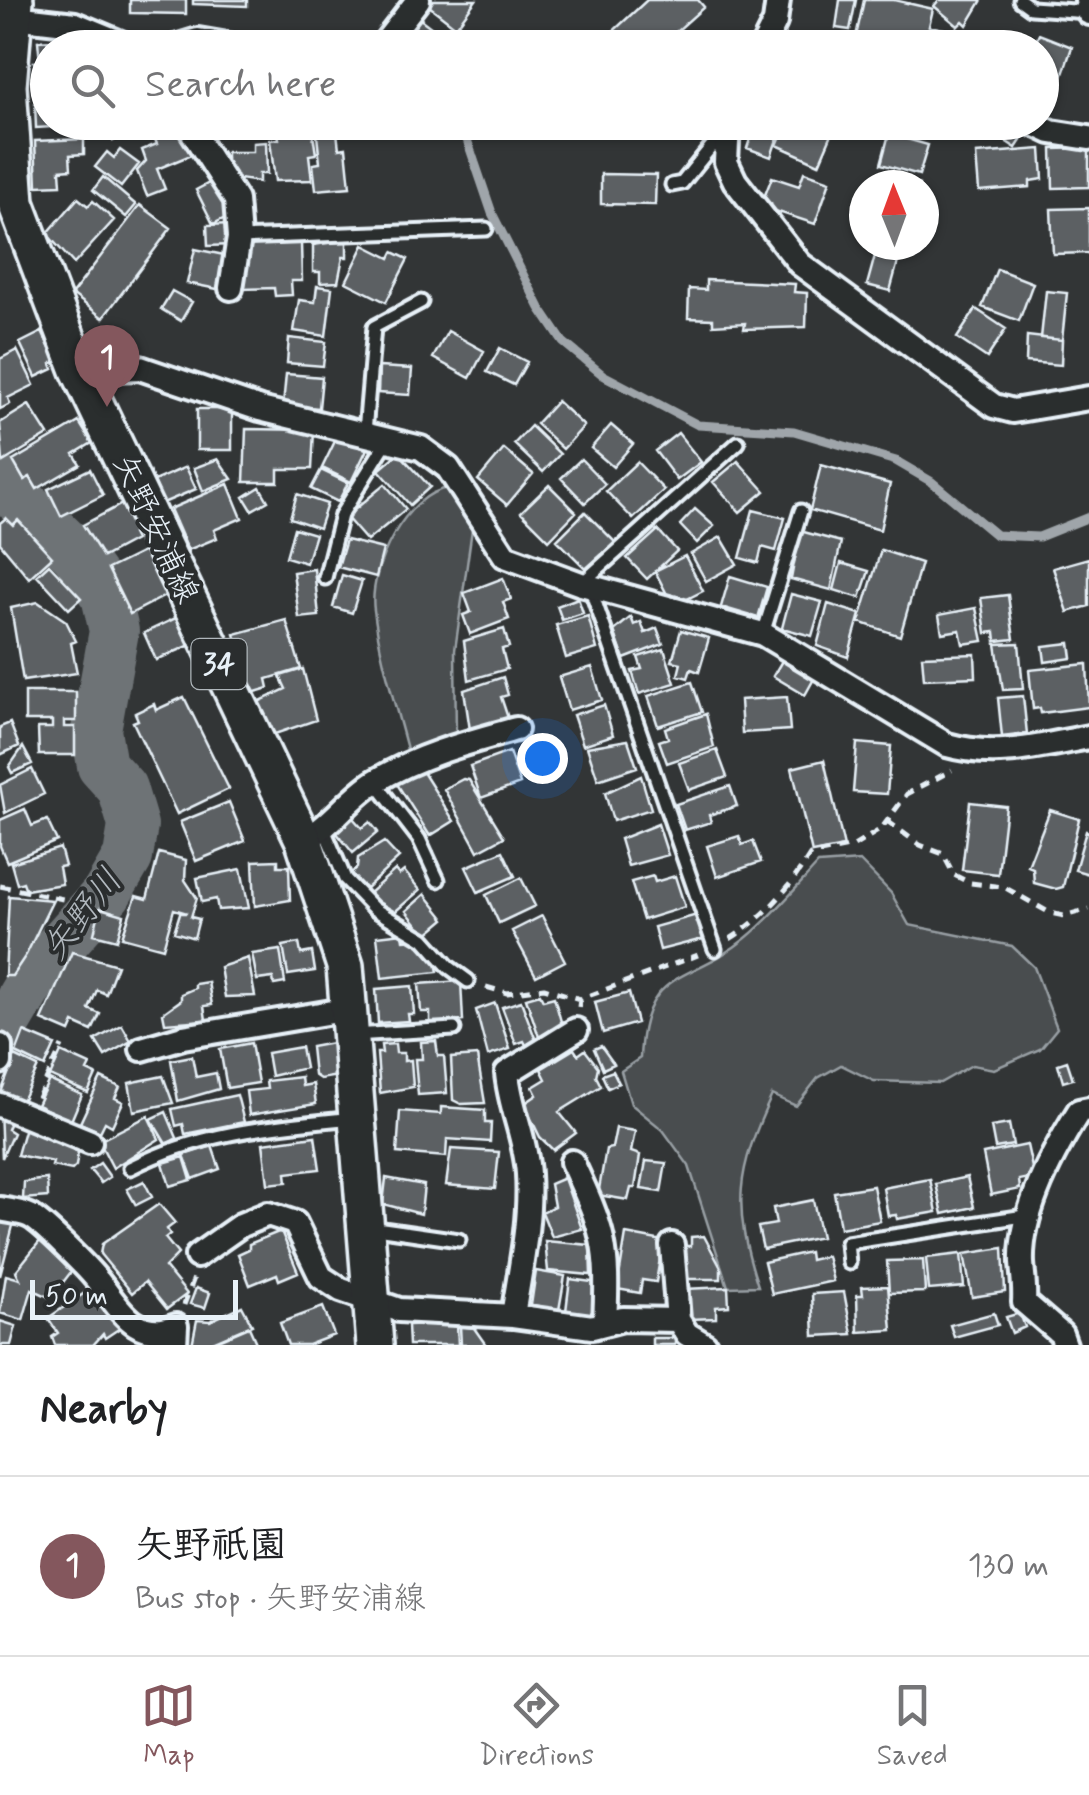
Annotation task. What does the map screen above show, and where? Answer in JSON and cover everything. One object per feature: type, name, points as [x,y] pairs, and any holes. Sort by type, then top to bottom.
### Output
[{"type":"main road","name":"矢野安浦線","points":[[14,9],[8,86],[8,207],[79,370],[314,835],[345,966],[352,1022],[375,1345]]},
{"type":"street","points":[[395,30],[418,0]]},
{"type":"street","points":[[771,30],[778,0]]},
{"type":"street","points":[[1087,0],[1089,12]]},
{"type":"street","points":[[14,9],[90,30]]},
{"type":"street","points":[[1059,133],[1089,138]]},
{"type":"street","points":[[198,140],[236,200],[238,238],[230,288]]},
{"type":"street","points":[[726,140],[726,162],[734,181],[800,264],[994,406],[1013,411],[1089,398]]},
{"type":"street","points":[[79,370],[140,368],[260,409],[421,448],[448,468],[505,556],[585,585],[764,634],[947,745],[978,754],[1089,736]]},
{"type":"street","points":[[314,835],[375,782],[458,745],[516,728]]},
{"type":"street","points":[[142,1049],[184,1037],[352,1022]]},
{"type":"street","points":[[514,1316],[526,1231],[528,1173],[509,1101],[507,1074],[576,1030]]},
{"type":"street","points":[[0,1104],[90,1142]]},
{"type":"street","points":[[1064,1345],[1061,1334],[1024,1302],[1022,1262],[1031,1215],[1058,1145],[1078,1111],[1089,1109]]},
{"type":"street","points":[[572,1162],[604,1238],[596,1332]]},
{"type":"street","points":[[0,1209],[32,1216],[98,1280],[115,1309],[132,1323],[164,1331],[176,1326],[175,1345]]},
{"type":"street","points":[[197,1256],[241,1225],[268,1214],[295,1223],[322,1277],[341,1290],[399,1310],[514,1316],[596,1332],[650,1317],[678,1320]]},
{"type":"street","points":[[672,1245],[678,1320],[687,1334],[705,1345]]},
{"type":"lane","points":[[1020,0],[1031,8],[1089,12]]},
{"type":"lane","points":[[672,186],[682,184],[718,140]]},
{"type":"lane","points":[[238,238],[486,229]]},
{"type":"lane","points":[[365,432],[374,327],[421,302]]},
{"type":"lane","points":[[325,578],[341,515],[390,438]]},
{"type":"lane","points":[[715,949],[585,585],[738,443]]},
{"type":"lane","points":[[764,634],[801,511]]},
{"type":"lane","points":[[375,782],[418,839],[438,880]]},
{"type":"lane","points":[[314,835],[345,879],[374,909],[424,939],[468,981]]},
{"type":"lane","points":[[352,1022],[454,1029]]},
{"type":"lane","points":[[130,1168],[168,1149],[219,1134],[360,1118]]},
{"type":"lane","points":[[849,1263],[847,1243],[1031,1215]]},
{"type":"lane","points":[[368,1227],[459,1240]]},
{"type":"path","points":[[468,981],[507,993],[544,988],[580,998],[715,949],[756,923],[788,889],[810,855],[854,846],[887,822],[907,794],[978,754]]},
{"type":"path","points":[[887,822],[920,845],[943,854],[954,875],[970,883],[1004,887],[1050,913],[1064,916],[1089,909]]},
{"type":"path","points":[[0,886],[62,899],[87,927]]},
{"type":"path","points":[[576,1030],[580,998]]},
{"type":"path","points":[[30,1119],[62,1046]]},
{"type":"shaded area","points":[[449,488],[472,529],[455,650],[456,736],[408,753],[380,646],[374,593],[384,555],[405,518],[418,503]]},
{"type":"shaded area","points":[[860,861],[891,893],[909,925],[1012,946],[1034,967],[1057,1028],[1040,1049],[994,1069],[972,1065],[940,1083],[874,1081],[841,1065],[818,1078],[796,1106],[772,1095],[751,1146],[742,1189],[744,1233],[758,1286],[728,1287],[689,1166],[663,1130],[631,1104],[621,1071],[640,1058],[643,1028],[660,992],[746,938],[818,864]]},
{"type":"building","points":[[130,0],[186,0],[186,14],[130,13]]},
{"type":"building","points":[[193,0],[247,0],[247,6],[193,4]]},
{"type":"building","points":[[434,0],[476,0],[456,27],[429,6]]},
{"type":"building","points":[[647,0],[698,0],[704,7],[678,30],[614,30]]},
{"type":"building","points":[[840,0],[856,0],[850,30],[836,28]]},
{"type":"building","points":[[864,0],[894,0],[933,9],[929,26],[944,29],[944,30],[857,30]]},
{"type":"building","points":[[939,0],[982,0],[967,25],[963,21],[958,26],[934,6]]},
{"type":"building","points":[[415,15],[435,30],[403,30]]},
{"type":"building","points":[[1059,42],[1072,47],[1059,86]]},
{"type":"building","points":[[84,140],[84,154],[70,155],[71,169],[60,170],[61,185],[37,186],[35,141]]},
{"type":"building","points":[[155,140],[185,140],[191,155],[157,169],[165,189],[147,196],[137,171],[146,161],[142,150],[157,144]]},
{"type":"building","points":[[270,140],[314,140],[316,154],[309,155],[312,180],[275,181]]},
{"type":"building","points":[[318,140],[338,140],[339,149],[346,148],[350,187],[316,190],[313,164],[320,163]]},
{"type":"building","points":[[750,140],[777,140],[771,157],[747,148]]},
{"type":"building","points":[[779,140],[829,140],[819,164],[777,145]]},
{"type":"building","points":[[887,140],[928,145],[920,170],[881,164]]},
{"type":"building","points":[[1004,140],[1021,140],[1016,148]]},
{"type":"building","points":[[266,142],[267,174],[259,174],[259,182],[226,177],[226,152],[253,152],[253,143]]},
{"type":"building","points":[[1089,148],[1089,187],[1053,188],[1052,149]]},
{"type":"building","points":[[1041,149],[1043,179],[1030,181],[1030,187],[979,191],[976,154]]},
{"type":"building","points":[[120,150],[139,164],[121,187],[95,167],[107,152],[114,158]]},
{"type":"building","points":[[804,172],[830,181],[815,224],[769,209],[771,204],[763,200],[772,177],[799,186]]},
{"type":"building","points":[[601,174],[656,175],[655,205],[601,204]]},
{"type":"building","points":[[103,177],[136,205],[126,217],[93,190]]},
{"type":"building","points":[[213,181],[231,215],[213,224],[196,190]]},
{"type":"building","points":[[78,198],[88,206],[93,201],[114,220],[74,264],[47,234]]},
{"type":"building","points":[[140,205],[171,228],[103,318],[72,294]]},
{"type":"building","points":[[1089,208],[1089,253],[1053,254],[1051,209]]},
{"type":"building","points":[[231,224],[231,245],[208,246],[207,225]]},
{"type":"building","points":[[347,240],[347,257],[343,257],[338,282],[320,283],[320,272],[313,272],[313,245]]},
{"type":"building","points":[[301,243],[302,281],[291,281],[292,295],[275,296],[274,288],[243,289],[242,245]]},
{"type":"building","points":[[364,245],[390,258],[393,252],[408,259],[386,302],[346,282]]},
{"type":"building","points":[[195,249],[224,255],[217,289],[187,283]]},
{"type":"building","points":[[874,260],[898,260],[890,291],[867,285]]},
{"type":"building","points":[[997,269],[1033,283],[1019,321],[982,307]]},
{"type":"building","points":[[706,280],[795,284],[794,292],[807,293],[806,327],[744,329],[745,323],[713,325],[713,319],[688,318],[689,289],[706,290]]},
{"type":"building","points":[[317,286],[332,288],[326,336],[294,331],[299,300],[315,302]]},
{"type":"building","points":[[172,291],[192,302],[181,321],[161,309]]},
{"type":"building","points":[[1046,291],[1067,293],[1062,340],[1041,338]]},
{"type":"building","points":[[976,309],[1006,329],[987,358],[957,338]]},
{"type":"building","points":[[448,331],[484,351],[470,378],[433,358]]},
{"type":"building","points":[[42,332],[56,361],[51,364],[53,369],[36,377],[20,343]]},
{"type":"building","points":[[1027,336],[1062,340],[1061,365],[1026,362]]},
{"type":"building","points":[[289,338],[326,342],[323,366],[287,363]]},
{"type":"building","points":[[500,348],[527,362],[514,385],[487,372]]},
{"type":"building","points":[[17,350],[34,385],[8,398],[10,404],[0,409],[0,359]]},
{"type":"building","points":[[379,367],[412,369],[410,395],[378,393]]},
{"type":"building","points":[[286,374],[322,377],[319,408],[283,405]]},
{"type":"building","points":[[557,401],[584,426],[563,449],[536,424]]},
{"type":"building","points":[[29,405],[48,435],[3,462],[0,423]]},
{"type":"building","points":[[197,409],[232,409],[232,450],[197,450]]},
{"type":"building","points":[[79,422],[92,443],[74,454],[80,464],[37,489],[30,477],[24,480],[13,461]]},
{"type":"building","points":[[611,425],[633,444],[613,467],[591,448]]},
{"type":"building","points":[[531,426],[560,454],[543,472],[514,444]]},
{"type":"building","points":[[246,429],[314,430],[312,469],[278,469],[278,482],[244,482]]},
{"type":"building","points":[[678,433],[701,462],[677,480],[655,451]]},
{"type":"building","points":[[338,435],[367,449],[351,482],[322,468]]},
{"type":"building","points":[[504,449],[533,474],[507,505],[478,480]]},
{"type":"building","points":[[399,453],[430,487],[410,505],[379,470]]},
{"type":"building","points":[[218,459],[232,479],[203,491],[194,468]]},
{"type":"building","points":[[581,459],[605,484],[585,503],[561,478]]},
{"type":"building","points":[[738,461],[765,491],[740,512],[713,482]]},
{"type":"building","points":[[637,462],[664,490],[633,519],[606,491]]},
{"type":"building","points":[[821,465],[890,484],[880,530],[810,510]]},
{"type":"building","points":[[186,467],[196,489],[163,503],[154,481]]},
{"type":"building","points":[[90,469],[103,495],[61,516],[48,489]]},
{"type":"building","points":[[321,470],[348,483],[338,502],[311,489]]},
{"type":"building","points":[[228,484],[242,518],[214,530],[217,538],[188,550],[170,509]]},
{"type":"building","points":[[385,484],[406,509],[367,541],[346,517]]},
{"type":"building","points":[[549,485],[576,512],[549,540],[521,512]]},
{"type":"building","points":[[260,487],[268,501],[252,510],[244,497]]},
{"type":"building","points":[[297,494],[327,504],[319,528],[290,518]]},
{"type":"building","points":[[124,503],[138,530],[132,534],[135,540],[103,557],[83,525]]},
{"type":"building","points":[[695,509],[714,526],[697,543],[680,525]]},
{"type":"building","points":[[753,510],[785,518],[776,551],[762,547],[758,563],[740,558]]},
{"type":"building","points":[[585,512],[615,542],[588,571],[557,540]]},
{"type":"building","points":[[6,518],[13,525],[18,520],[52,557],[29,578],[0,543],[0,523]]},
{"type":"building","points":[[294,528],[315,534],[306,563],[286,557]]},
{"type":"building","points":[[658,530],[677,551],[647,579],[627,558]]},
{"type":"building","points":[[800,531],[841,542],[831,590],[791,579]]},
{"type":"building","points":[[721,537],[737,564],[706,581],[691,554]]},
{"type":"building","points":[[346,540],[383,549],[376,577],[338,567]]},
{"type":"building","points":[[881,550],[921,563],[900,636],[859,622]]},
{"type":"building","points":[[145,551],[167,595],[130,614],[108,569]]},
{"type":"building","points":[[685,556],[703,591],[673,606],[655,571]]},
{"type":"building","points":[[1089,558],[1089,606],[1068,612],[1053,568]]},
{"type":"building","points":[[841,563],[869,571],[860,598],[834,590]]},
{"type":"building","points":[[49,564],[81,598],[69,609],[37,575]]},
{"type":"building","points":[[314,569],[319,616],[299,618],[293,572]]},
{"type":"building","points":[[342,575],[362,581],[352,613],[333,607]]},
{"type":"building","points":[[730,576],[767,587],[758,618],[721,607]]},
{"type":"building","points":[[503,578],[511,599],[503,602],[509,619],[470,634],[463,615],[471,612],[464,593]]},
{"type":"building","points":[[791,594],[822,602],[812,636],[782,628]]},
{"type":"building","points":[[1008,595],[1014,639],[996,641],[995,632],[986,633],[981,598]]},
{"type":"building","points":[[578,598],[583,613],[562,620],[557,606]]},
{"type":"building","points":[[38,602],[66,621],[76,641],[71,643],[77,673],[23,681],[11,608]]},
{"type":"building","points":[[828,604],[860,614],[848,657],[817,646]]},
{"type":"building","points":[[976,608],[983,641],[963,644],[960,630],[942,633],[939,615]]},
{"type":"building","points":[[180,616],[193,644],[156,660],[144,633]]},
{"type":"building","points":[[588,616],[597,649],[566,658],[556,625]]},
{"type":"building","points":[[631,617],[634,625],[641,622],[645,633],[657,628],[663,644],[624,659],[614,631]]},
{"type":"building","points":[[286,620],[301,669],[267,679],[269,688],[252,693],[235,634]]},
{"type":"building","points":[[504,629],[509,647],[502,649],[507,669],[469,680],[464,641]]},
{"type":"building","points":[[681,630],[709,638],[699,672],[691,669],[688,678],[678,675],[681,663],[672,661]]},
{"type":"building","points":[[1019,643],[1023,689],[1003,690],[996,644]]},
{"type":"building","points":[[1070,643],[1072,658],[1045,662],[1043,646]]},
{"type":"building","points":[[664,649],[675,683],[639,694],[632,671],[642,669],[638,657]]},
{"type":"building","points":[[975,654],[976,677],[924,679],[922,656]]},
{"type":"building","points":[[783,659],[815,677],[805,695],[773,676]]},
{"type":"building","points":[[1087,664],[1089,707],[1041,713],[1040,708],[1033,709],[1029,670]]},
{"type":"building","points":[[592,667],[602,700],[569,710],[559,677]]},
{"type":"building","points":[[303,669],[316,720],[272,735],[258,702],[286,689],[280,676]]},
{"type":"building","points":[[503,677],[508,695],[501,697],[508,718],[470,730],[464,690]]},
{"type":"building","points":[[692,682],[702,712],[658,726],[648,696]]},
{"type":"building","points":[[25,692],[76,692],[76,721],[64,721],[64,727],[75,727],[75,755],[39,755],[38,728],[52,728],[52,721],[25,721]]},
{"type":"building","points":[[1023,696],[1027,734],[1002,737],[998,698]]},
{"type":"building","points":[[184,697],[229,789],[177,814],[133,722],[138,720],[135,713],[154,704],[156,710]]},
{"type":"building","points":[[787,697],[790,730],[742,733],[740,700]]},
{"type":"building","points":[[604,705],[613,735],[583,745],[573,715]]},
{"type":"building","points":[[706,714],[714,747],[667,763],[659,741],[668,738],[665,728]]},
{"type":"building","points":[[10,723],[19,746],[0,755],[0,727]]},
{"type":"building","points":[[628,740],[637,767],[598,780],[587,747]]},
{"type":"building","points":[[857,743],[891,746],[887,794],[853,792]]},
{"type":"building","points":[[23,747],[32,764],[12,773],[9,767]]},
{"type":"building","points":[[717,750],[727,777],[689,790],[679,763]]},
{"type":"building","points":[[509,752],[520,784],[481,798],[470,766]]},
{"type":"building","points":[[824,760],[844,847],[812,853],[792,768]]},
{"type":"building","points":[[32,769],[44,794],[5,813],[0,785]]},
{"type":"building","points":[[421,769],[454,821],[430,836],[397,784]]},
{"type":"building","points":[[641,776],[651,809],[613,821],[605,793]]},
{"type":"building","points":[[469,780],[504,837],[478,851],[444,789]]},
{"type":"building","points":[[730,786],[737,806],[709,815],[711,822],[685,830],[676,804]]},
{"type":"building","points":[[229,802],[245,841],[196,861],[180,822]]},
{"type":"building","points":[[970,802],[1006,806],[998,874],[962,870]]},
{"type":"building","points":[[25,809],[32,826],[47,820],[57,841],[7,862],[0,846],[0,820]]},
{"type":"building","points":[[1050,810],[1079,819],[1063,887],[1056,889],[1034,883],[1033,868],[1028,866]]},
{"type":"building","points":[[353,818],[362,828],[370,822],[378,832],[353,853],[336,832]]},
{"type":"building","points":[[658,824],[668,855],[628,866],[620,839]]},
{"type":"building","points":[[1086,831],[1089,832],[1089,874],[1075,870]]},
{"type":"building","points":[[739,836],[742,845],[753,841],[761,862],[717,877],[707,846]]},
{"type":"building","points":[[384,842],[399,858],[363,891],[349,875],[357,868],[358,858]]},
{"type":"building","points":[[60,848],[65,866],[59,867],[62,884],[26,890],[23,882],[17,884],[11,863]]},
{"type":"building","points":[[503,851],[515,876],[478,892],[466,867]]},
{"type":"building","points":[[159,853],[186,860],[185,880],[197,898],[191,917],[199,919],[194,938],[174,932],[180,913],[187,913],[174,909],[163,948],[122,937],[136,896],[147,899]]},
{"type":"building","points":[[278,860],[278,866],[289,866],[290,900],[255,906],[253,861]]},
{"type":"building","points":[[241,869],[249,908],[218,910],[216,899],[202,902],[197,878]]},
{"type":"building","points":[[395,870],[399,875],[404,871],[420,890],[390,916],[369,893]]},
{"type":"building","points":[[653,876],[655,882],[675,876],[685,907],[643,920],[631,882]]},
{"type":"building","points":[[521,878],[535,906],[499,923],[486,895]]},
{"type":"building","points":[[425,894],[445,919],[426,935],[406,911]]},
{"type":"building","points":[[9,896],[53,900],[26,955],[12,976],[5,976]]},
{"type":"building","points":[[100,908],[124,915],[117,940],[94,934]]},
{"type":"building","points":[[697,915],[703,939],[660,950],[654,927]]},
{"type":"building","points":[[542,916],[565,961],[536,976],[512,931]]},
{"type":"building","points":[[403,933],[404,940],[420,939],[434,954],[438,972],[382,978],[377,936]]},
{"type":"building","points":[[299,943],[301,954],[312,952],[315,971],[288,975],[283,946]]},
{"type":"building","points":[[280,950],[285,983],[274,985],[273,978],[257,980],[252,954]]},
{"type":"building","points":[[72,952],[117,965],[106,994],[97,990],[89,1009],[100,1014],[92,1031],[74,1023],[70,1032],[42,1020]]},
{"type":"building","points":[[248,958],[255,996],[225,997],[220,967]]},
{"type":"building","points":[[461,981],[463,1021],[430,1023],[430,1012],[421,1012],[419,984]]},
{"type":"building","points":[[208,982],[212,1005],[204,1006],[206,1020],[165,1023],[163,1013],[181,1000],[181,994],[195,988],[195,984]]},
{"type":"building","points":[[412,986],[414,1014],[408,1014],[409,1021],[378,1023],[376,989]]},
{"type":"building","points":[[629,993],[637,1023],[603,1033],[595,1002]]},
{"type":"building","points":[[540,994],[543,1000],[554,997],[562,1025],[539,1037],[526,998]]},
{"type":"building","points":[[521,1001],[537,1043],[527,1047],[524,1041],[516,1044],[502,1007]]},
{"type":"building","points":[[495,1003],[510,1049],[488,1056],[476,1010]]},
{"type":"building","points":[[122,1025],[131,1041],[105,1056],[95,1040]]},
{"type":"building","points":[[24,1032],[55,1045],[45,1067],[16,1053]]},
{"type":"building","points":[[436,1041],[438,1056],[444,1056],[447,1093],[418,1095],[415,1059],[422,1059],[421,1042]]},
{"type":"building","points":[[338,1042],[344,1075],[320,1079],[314,1075],[311,1047]]},
{"type":"building","points":[[251,1043],[258,1083],[227,1088],[220,1049]]},
{"type":"building","points":[[395,1044],[396,1053],[404,1053],[404,1061],[411,1060],[413,1087],[380,1093],[377,1053],[382,1053],[381,1045]]},
{"type":"building","points":[[601,1046],[614,1064],[603,1069],[594,1049]]},
{"type":"building","points":[[301,1047],[305,1068],[271,1076],[267,1053]]},
{"type":"building","points":[[574,1049],[578,1055],[585,1050],[598,1067],[596,1076],[601,1086],[559,1112],[576,1133],[553,1150],[540,1137],[524,1104],[537,1095],[533,1087],[546,1079],[541,1069]]},
{"type":"building","points":[[61,1052],[90,1065],[87,1071],[96,1075],[88,1093],[50,1076]]},
{"type":"building","points":[[15,1056],[38,1067],[20,1105],[0,1095]]},
{"type":"building","points":[[192,1056],[196,1077],[216,1073],[219,1089],[178,1101],[171,1060]]},
{"type":"building","points":[[477,1056],[485,1103],[461,1104],[453,1100],[451,1058]]},
{"type":"building","points":[[1067,1061],[1073,1079],[1063,1082],[1058,1064]]},
{"type":"building","points":[[613,1071],[619,1083],[608,1088],[602,1075]]},
{"type":"building","points":[[163,1076],[173,1103],[134,1111],[129,1083]]},
{"type":"building","points":[[301,1077],[302,1086],[313,1084],[316,1104],[249,1115],[246,1091],[267,1089],[266,1081]]},
{"type":"building","points":[[101,1078],[120,1087],[115,1098],[123,1102],[112,1126],[105,1122],[100,1132],[80,1123]]},
{"type":"building","points":[[49,1080],[82,1095],[71,1121],[37,1105]]},
{"type":"building","points":[[237,1095],[244,1122],[185,1134],[183,1124],[176,1126],[172,1109]]},
{"type":"building","points":[[441,1107],[485,1110],[485,1123],[491,1123],[490,1142],[447,1139],[446,1157],[397,1153],[400,1111],[441,1114]]},
{"type":"building","points":[[0,1109],[13,1115],[7,1129],[13,1133],[2,1158]]},
{"type":"building","points":[[166,1112],[177,1138],[166,1144],[151,1119]]},
{"type":"building","points":[[148,1116],[159,1139],[113,1168],[99,1141]]},
{"type":"building","points":[[1009,1124],[1013,1145],[995,1148],[991,1127]]},
{"type":"building","points":[[25,1127],[61,1134],[59,1142],[79,1146],[76,1166],[72,1170],[17,1155]]},
{"type":"building","points":[[616,1128],[635,1131],[631,1152],[640,1155],[635,1188],[631,1188],[628,1200],[598,1195],[606,1149],[612,1148]]},
{"type":"building","points":[[315,1136],[320,1169],[286,1173],[287,1182],[268,1184],[263,1143]]},
{"type":"building","points":[[1027,1145],[1034,1177],[1019,1180],[1020,1189],[991,1195],[983,1154]]},
{"type":"building","points":[[212,1146],[220,1169],[193,1179],[184,1155]]},
{"type":"building","points":[[451,1149],[499,1152],[495,1189],[446,1185]]},
{"type":"building","points":[[184,1157],[191,1180],[170,1186],[163,1163]]},
{"type":"building","points":[[646,1161],[666,1163],[661,1192],[641,1189]]},
{"type":"building","points":[[100,1163],[110,1177],[101,1183],[90,1170]]},
{"type":"building","points":[[967,1177],[974,1207],[943,1214],[936,1184]]},
{"type":"building","points":[[386,1178],[424,1185],[421,1214],[383,1204]]},
{"type":"building","points":[[564,1178],[582,1229],[552,1237],[542,1212],[554,1206],[550,1184]]},
{"type":"building","points":[[47,1179],[48,1197],[23,1199],[24,1182]]},
{"type":"building","points":[[930,1179],[937,1212],[897,1219],[896,1215],[888,1216],[883,1188]]},
{"type":"building","points":[[144,1181],[152,1197],[136,1205],[127,1189]]},
{"type":"building","points":[[873,1186],[880,1221],[840,1228],[834,1192]]},
{"type":"building","points":[[813,1200],[821,1237],[763,1249],[758,1227],[776,1224],[773,1208]]},
{"type":"building","points":[[159,1204],[175,1223],[167,1229],[170,1234],[165,1238],[178,1254],[165,1267],[187,1294],[167,1309],[145,1282],[132,1293],[100,1254],[102,1244]]},
{"type":"building","points":[[0,1214],[15,1218],[0,1276]]},
{"type":"building","points":[[281,1231],[298,1272],[279,1280],[277,1274],[250,1285],[238,1254],[249,1249],[249,1244]]},
{"type":"building","points":[[626,1234],[663,1241],[656,1282],[642,1280],[640,1293],[617,1289]]},
{"type":"building","points":[[704,1236],[721,1268],[721,1279],[682,1279],[682,1246],[691,1246],[691,1237]]},
{"type":"building","points":[[40,1241],[74,1268],[51,1298],[32,1289],[23,1320],[0,1313],[6,1275],[20,1279],[16,1271]]},
{"type":"building","points":[[545,1241],[590,1245],[591,1275],[548,1271]]},
{"type":"building","points":[[1003,1248],[1005,1292],[972,1297],[964,1254]]},
{"type":"building","points":[[809,1252],[810,1260],[827,1256],[833,1281],[772,1294],[764,1262]]},
{"type":"building","points":[[961,1254],[964,1287],[929,1290],[926,1258]]},
{"type":"building","points":[[923,1260],[925,1292],[889,1293],[887,1261]]},
{"type":"building","points":[[536,1271],[565,1276],[559,1310],[531,1305]]},
{"type":"building","points":[[570,1279],[599,1283],[594,1322],[565,1319]]},
{"type":"building","points":[[888,1286],[892,1330],[858,1332],[857,1295],[863,1295],[862,1287]]},
{"type":"building","points":[[728,1287],[729,1306],[716,1307],[716,1318],[688,1319],[684,1289]]},
{"type":"building","points":[[92,1288],[120,1328],[105,1338],[103,1334],[93,1345],[55,1345],[52,1337],[58,1333],[48,1318]]},
{"type":"building","points":[[196,1288],[210,1293],[205,1308],[190,1304]]},
{"type":"building","points":[[844,1292],[852,1334],[814,1336],[812,1294]]},
{"type":"building","points":[[242,1306],[252,1325],[206,1345],[192,1345],[197,1320],[210,1321]]},
{"type":"building","points":[[323,1307],[334,1335],[308,1345],[288,1345],[280,1323]]},
{"type":"building","points":[[994,1313],[998,1325],[954,1337],[950,1325]]},
{"type":"building","points":[[1020,1313],[1025,1327],[1012,1333],[1006,1317]]},
{"type":"building","points":[[0,1321],[16,1326],[11,1345],[0,1345]]},
{"type":"building","points":[[457,1323],[458,1345],[409,1345],[408,1325]]},
{"type":"building","points":[[460,1326],[474,1328],[486,1345],[461,1345]]},
{"type":"building","points":[[249,1327],[257,1345],[207,1345]]},
{"type":"building","points":[[652,1338],[675,1338],[675,1345],[652,1345]]},
{"type":"waterway","points":[[467,140],[492,213],[540,308],[563,342],[603,375],[698,425],[794,431],[896,461],[932,482],[996,535],[1039,537],[1089,517]]},
{"type":"waterway","name":"矢野川","points":[[0,481],[75,552],[106,596],[114,631],[96,730],[102,766],[122,788],[133,825],[128,857],[107,893],[35,974],[0,1034]]},
{"type":"place","name":"矢野祇園","points":[[107,407]]}]
